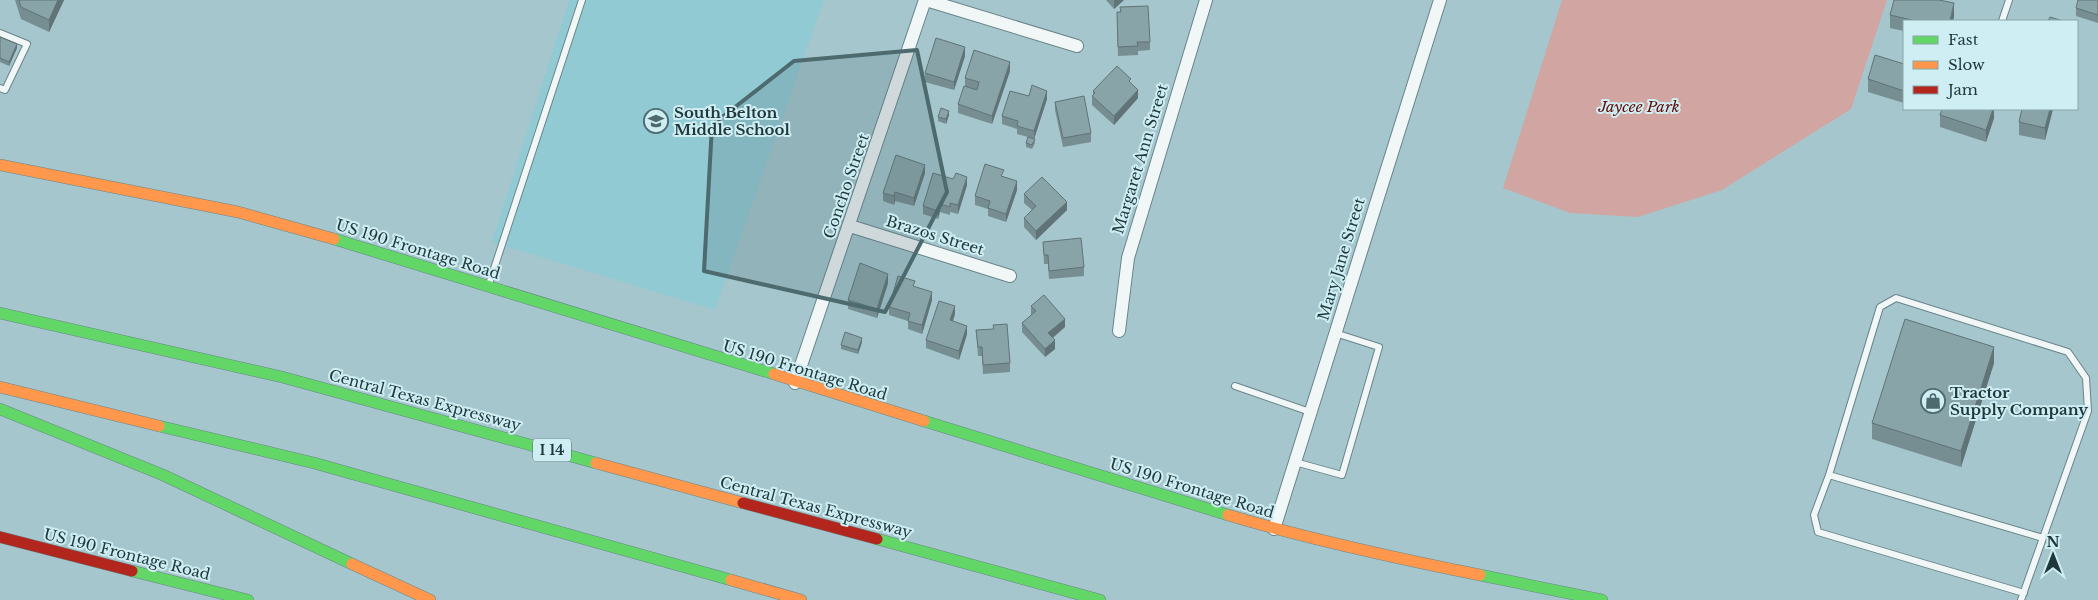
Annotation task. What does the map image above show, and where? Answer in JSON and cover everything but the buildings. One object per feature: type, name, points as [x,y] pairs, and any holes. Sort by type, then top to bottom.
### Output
[{"type":"main road","name":"US 190 Frontage Road","points":[[0,165],[257,217],[303,229],[1274,529],[1367,552],[1602,600]]},
{"type":"main road","name":"Central Texas Expressway","points":[[0,313],[282,377],[1100,600]]},
{"type":"main road","points":[[0,388],[314,463],[801,600]]},
{"type":"main road","points":[[0,409],[74,435],[182,482],[430,600]]},
{"type":"main road","name":"US 190 Frontage Road","points":[[0,537],[248,600]]},
{"type":"street","points":[[926,0],[1077,46]]},
{"type":"street","name":"Concho Street","points":[[795,382],[926,0]]},
{"type":"street","name":"Margaret Ann Street","points":[[1119,331],[1128,258],[1206,0]]},
{"type":"street","name":"Mary Jane Street","points":[[1274,529],[1440,0]]},
{"type":"street","name":"Brazos Street","points":[[850,226],[1010,276]]},
{"type":"lane","points":[[488,286],[582,0]]},
{"type":"lane","points":[[2002,20],[2009,0]]},
{"type":"lane","points":[[0,33],[27,44],[5,90],[0,88]]},
{"type":"lane","points":[[2021,600],[2024,593],[2088,410],[2086,378],[2068,352],[1896,298],[1880,307],[1829,475],[1814,515],[1818,532],[2024,593]]},
{"type":"lane","points":[[1295,462],[1342,475],[1379,347],[1335,333]]},
{"type":"lane","points":[[1235,386],[1310,412]]},
{"type":"lane","points":[[1829,475],[2043,538]]},
{"type":"highlighted area","points":[[917,50],[947,192],[885,312],[704,271],[712,125],[794,61]]},
{"type":"shaded area","name":"South Belton Middle School","points":[[569,0],[824,0],[715,310],[492,242]]},
{"type":"green space","name":"Jaycee Park","points":[[1562,0],[1887,0],[1851,109],[1722,190],[1638,217],[1570,213],[1503,188]]},
{"type":"traffic: fast","points":[[334,239],[774,374]]},
{"type":"traffic: fast","points":[[0,313],[282,377],[596,463]]},
{"type":"traffic: fast","points":[[0,409],[163,475],[352,564]]},
{"type":"traffic: fast","points":[[924,421],[1228,515]]},
{"type":"traffic: fast","points":[[159,426],[314,463],[731,580]]},
{"type":"traffic: fast","points":[[877,539],[1100,600]]},
{"type":"traffic: fast","points":[[132,571],[248,600]]},
{"type":"traffic: fast","points":[[1480,575],[1602,600]]},
{"type":"traffic: slow","points":[[0,165],[238,212],[334,239]]},
{"type":"traffic: slow","points":[[774,374],[924,421]]},
{"type":"traffic: slow","points":[[0,387],[159,426]]},
{"type":"traffic: slow","points":[[596,463],[743,503]]},
{"type":"traffic: slow","points":[[1228,515],[1290,533],[1480,575]]},
{"type":"traffic: slow","points":[[352,564],[430,600]]},
{"type":"traffic: slow","points":[[731,580],[801,600]]},
{"type":"traffic: jam","points":[[743,503],[877,539]]},
{"type":"traffic: jam","points":[[0,537],[132,571]]},
{"type":"place","name":"South Belton Middle School","points":[[656,121]]},
{"type":"place","name":"Tractor Supply Company","points":[[1933,401]]}]
